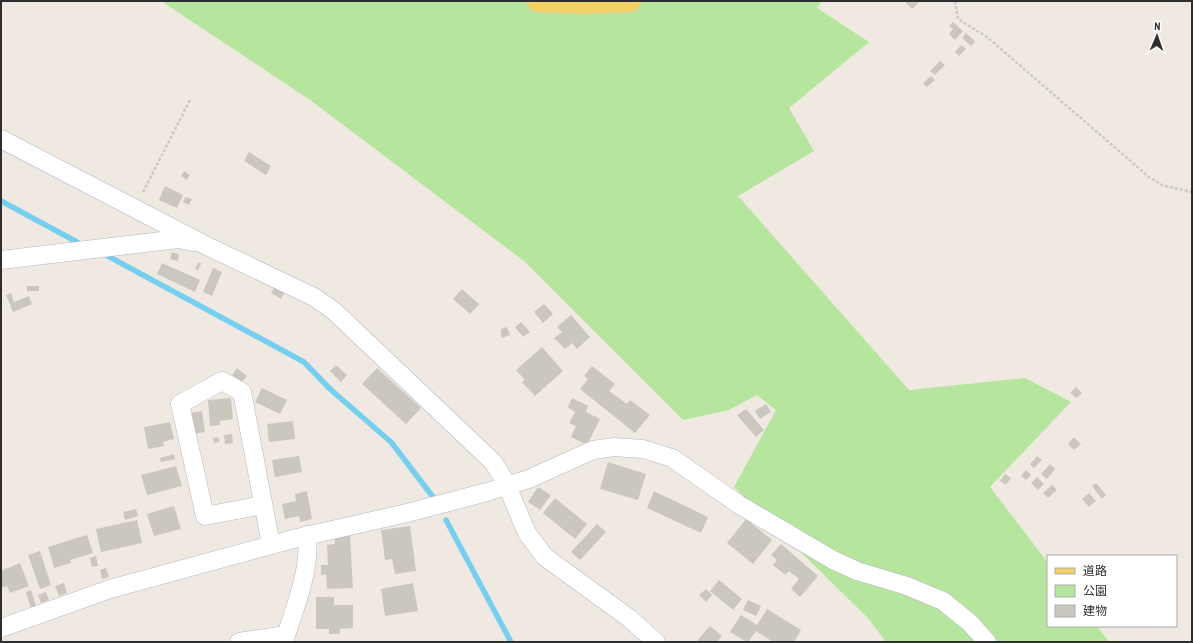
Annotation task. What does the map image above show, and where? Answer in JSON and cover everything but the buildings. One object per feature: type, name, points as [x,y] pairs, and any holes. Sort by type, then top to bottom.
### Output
[{"type":"main road","points":[[538,1],[585,3],[630,1]]},
{"type":"street","points":[[1,139],[211,248],[314,298],[334,311],[493,462],[501,472],[521,521],[545,557],[564,573],[629,618],[656,642]]},
{"type":"street","points":[[1,260],[179,239],[211,248]]},
{"type":"street","points":[[263,505],[205,516],[180,404],[222,381],[242,392],[271,545]]},
{"type":"street","points":[[1,628],[110,589],[307,535],[458,500],[507,486],[529,479],[593,450],[614,447],[653,451],[681,462],[738,504],[833,560],[857,571],[907,586],[943,601],[970,623],[987,642]]},
{"type":"street","points":[[250,641],[285,638],[306,568],[308,547],[307,535]]},
{"type":"path","points":[[956,1],[958,19],[987,37],[1149,177],[1162,185],[1192,192]]},
{"type":"path","points":[[134,208],[190,100]]},
{"type":"green space","points":[[161,1],[822,1],[817,8],[869,42],[789,108],[814,151],[738,196],[909,390],[1025,378],[1071,402],[990,487],[1047,562],[1047,627],[1098,627],[1109,642],[886,642],[868,618],[734,487],[776,410],[757,395],[729,410],[683,420],[524,261],[310,100]]},
{"type":"waterway","points":[[1,201],[77,242]]},
{"type":"waterway","points":[[106,255],[304,362],[330,389],[391,442],[433,497]]},
{"type":"waterway","points":[[446,520],[511,642]]}]
